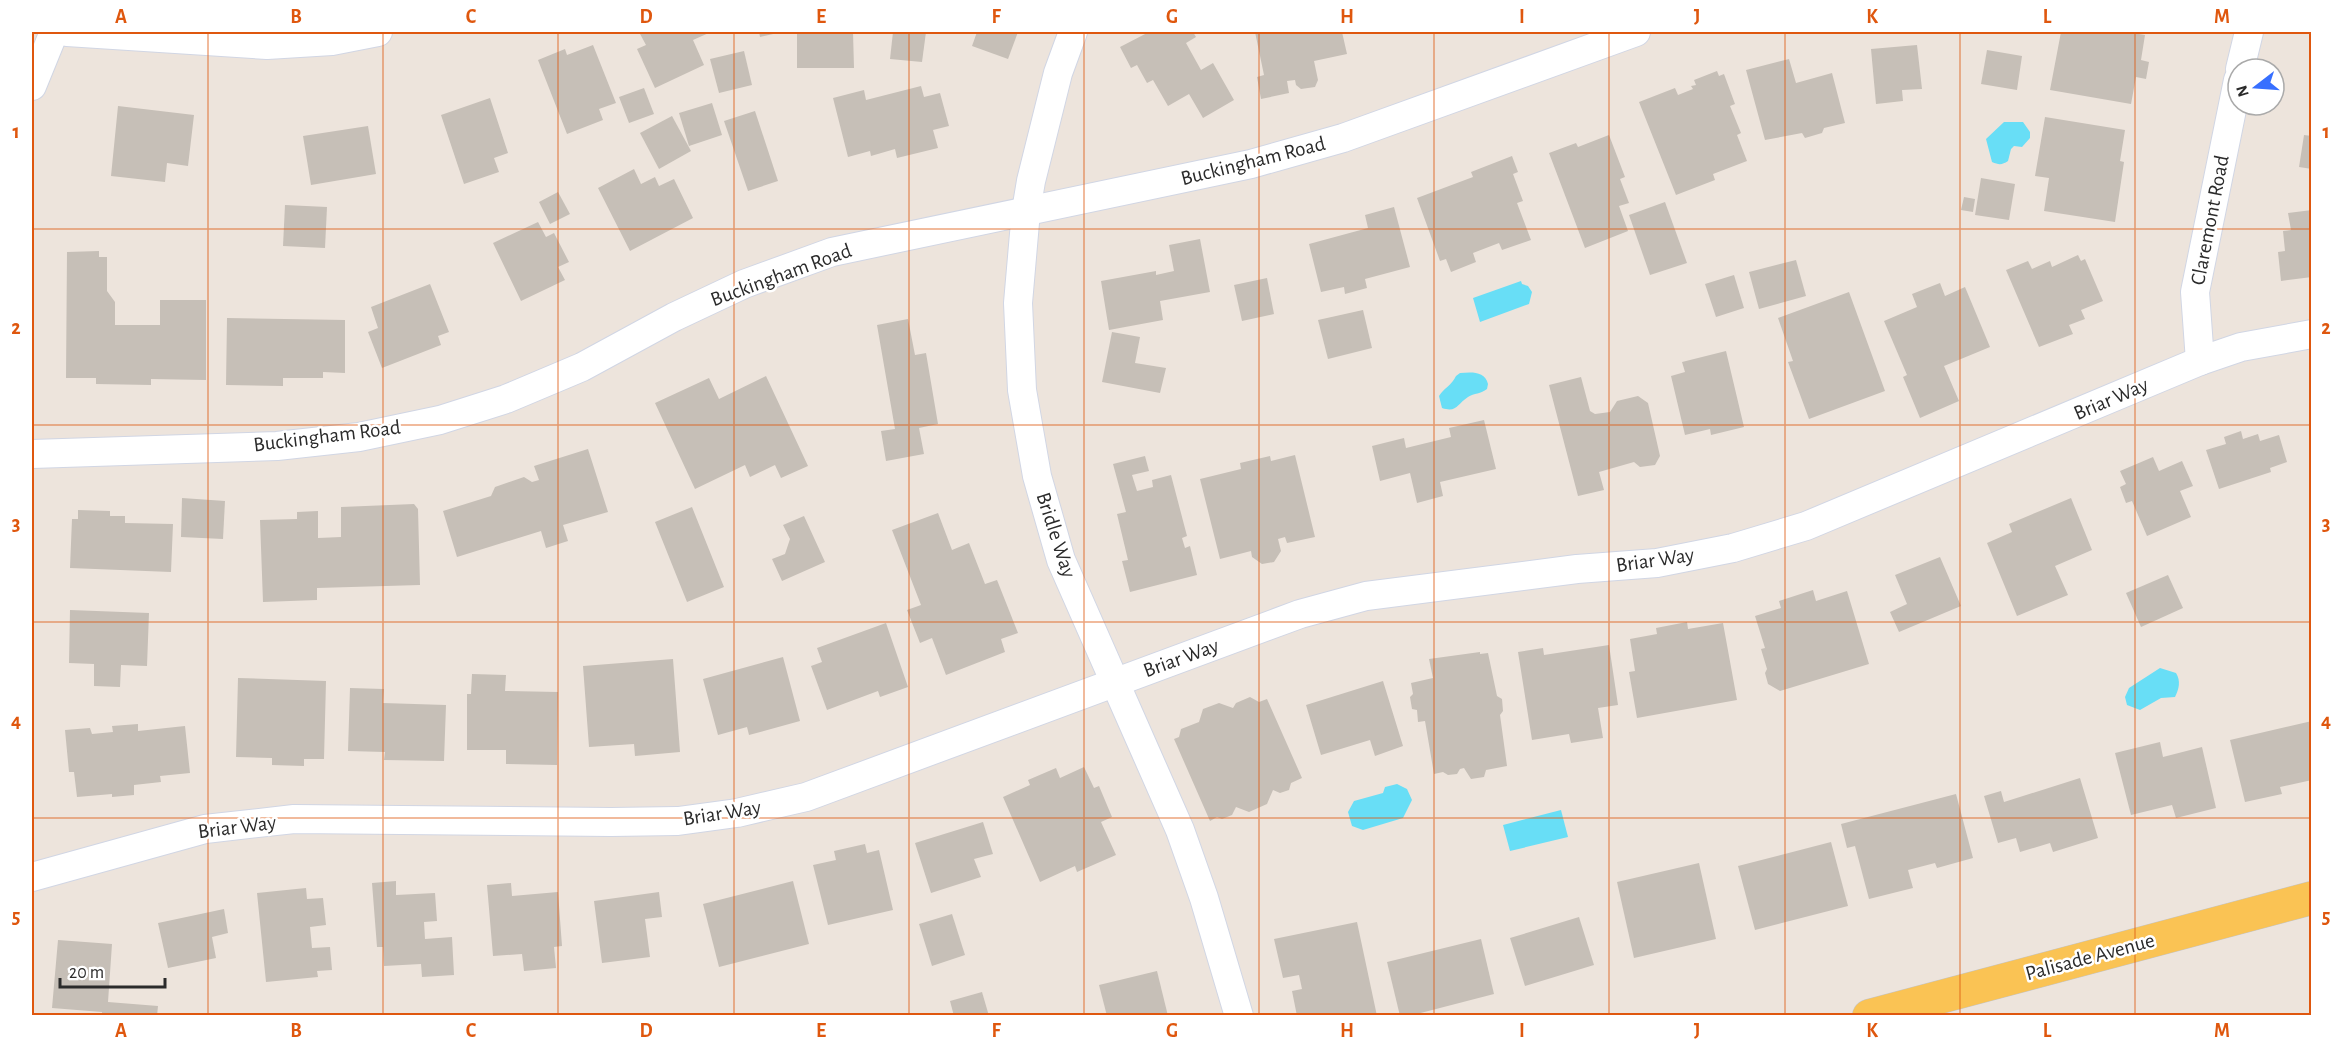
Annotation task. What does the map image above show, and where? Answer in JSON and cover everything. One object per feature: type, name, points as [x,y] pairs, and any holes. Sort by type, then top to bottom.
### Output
[{"type":"main road","name":"Palisade Avenue","points":[[1869,1016],[2312,898]]},
{"type":"street","points":[[32,86],[54,32]]},
{"type":"street","points":[[67,32],[267,45],[332,41],[378,32]]},
{"type":"street","name":"Bridle Way","points":[[1073,32],[1058,73],[1031,181],[1026,211],[1018,303],[1022,390],[1037,476],[1061,560],[1180,830],[1204,898],[1239,1016]]},
{"type":"street","name":"Buckingham Road","points":[[32,454],[277,446],[359,437],[440,420],[506,399],[582,367],[674,317],[744,284],[832,252],[1251,164],[1343,138],[1636,32]]},
{"type":"street","points":[[2243,57],[2248,32]]},
{"type":"street","name":"Claremont Road","points":[[2200,362],[2195,292],[2230,117]]},
{"type":"street","name":"Briar Way","points":[[32,877],[206,829],[294,819],[678,821],[737,813],[806,797],[1300,614],[1366,596],[1577,569],[1657,563],[1733,548],[1806,526],[2200,362],[2241,347],[2312,334]]},
{"type":"water","points":[[2004,122],[2023,122],[2030,132],[2030,138],[2022,147],[2014,146],[2008,161],[1999,164],[1992,162],[1986,139]]},
{"type":"water","points":[[1521,281],[1532,292],[1529,304],[1480,322],[1473,298]]},
{"type":"water","points":[[1460,373],[1481,375],[1488,384],[1487,389],[1468,397],[1454,409],[1442,408],[1439,396]]},
{"type":"water","points":[[2160,668],[2176,673],[2178,676],[2179,685],[2175,697],[2161,698],[2140,710],[2127,705],[2125,697],[2129,688]]},
{"type":"water","points":[[1397,784],[1407,789],[1412,800],[1403,818],[1363,830],[1352,826],[1348,812],[1354,801],[1383,793],[1385,787]]},
{"type":"water","points":[[1561,810],[1568,837],[1510,851],[1503,825]]},
{"type":"building","points":[[639,32],[711,32],[693,40],[704,65],[655,88],[637,49],[646,45]]},
{"type":"building","points":[[759,32],[782,32],[760,37]]},
{"type":"building","points":[[797,32],[853,32],[854,68],[797,68]]},
{"type":"building","points":[[893,32],[926,32],[922,62],[890,59]]},
{"type":"building","points":[[977,32],[1018,32],[1008,59],[972,46]]},
{"type":"building","points":[[1149,32],[1193,32],[1196,37],[1186,43],[1201,70],[1213,63],[1234,100],[1203,118],[1189,94],[1168,106],[1153,80],[1147,83],[1137,65],[1131,68],[1120,47]]},
{"type":"building","points":[[1255,32],[1342,32],[1347,54],[1314,61],[1318,80],[1315,87],[1301,89],[1296,85],[1295,80],[1287,81],[1289,93],[1261,99],[1257,77],[1264,75]]},
{"type":"building","points":[[2061,32],[2127,32],[2145,35],[2141,60],[2149,62],[2146,79],[2136,77],[2131,104],[2050,90]]},
{"type":"building","points":[[593,45],[616,103],[599,109],[603,120],[567,134],[538,60],[565,49],[567,55]]},
{"type":"building","points":[[1917,45],[1922,89],[1902,90],[1903,101],[1876,104],[1871,49]]},
{"type":"building","points":[[1987,50],[2022,56],[2017,90],[1981,84]]},
{"type":"building","points":[[744,51],[752,85],[719,93],[710,59]]},
{"type":"building","points":[[1789,59],[1796,83],[1832,73],[1845,123],[1824,128],[1822,133],[1805,138],[1802,133],[1765,140],[1746,70]]},
{"type":"building","points":[[1717,71],[1719,76],[1724,74],[1735,104],[1730,106],[1741,133],[1737,135],[1747,161],[1713,174],[1715,180],[1676,195],[1639,102],[1675,88],[1678,95],[1693,89],[1691,86],[1696,85],[1694,80]]},
{"type":"building","points":[[921,86],[924,97],[940,93],[949,126],[933,130],[938,148],[897,158],[895,149],[871,156],[870,151],[848,157],[833,98],[864,90],[866,100]]},
{"type":"building","points":[[644,88],[654,114],[629,123],[619,97]]},
{"type":"building","points":[[490,98],[508,153],[494,158],[499,172],[464,184],[441,115]]},
{"type":"building","points":[[712,103],[722,135],[689,146],[679,113]]},
{"type":"building","points":[[118,106],[194,115],[188,166],[167,163],[165,182],[111,176]]},
{"type":"building","points":[[755,111],[778,181],[748,191],[724,121]]},
{"type":"building","points":[[672,116],[691,151],[659,169],[640,133]]},
{"type":"building","points":[[2045,117],[2125,130],[2120,161],[2124,162],[2115,222],[2044,211],[2049,178],[2035,176]]},
{"type":"building","points":[[368,126],[376,174],[311,185],[303,136]]},
{"type":"building","points":[[1609,135],[1625,177],[1620,179],[1629,203],[1619,206],[1628,231],[1585,248],[1549,153],[1576,143],[1578,147]]},
{"type":"building","points":[[2304,135],[2312,136],[2312,169],[2299,167]]},
{"type":"building","points":[[1512,156],[1518,172],[1513,174],[1523,201],[1517,203],[1531,240],[1502,250],[1499,243],[1473,253],[1476,262],[1451,272],[1446,259],[1440,261],[1417,198],[1473,177],[1471,172]]},
{"type":"building","points":[[634,169],[641,184],[655,177],[659,186],[674,179],[693,218],[630,251],[598,188]]},
{"type":"building","points":[[1981,178],[2015,184],[2009,220],[1975,215]]},
{"type":"building","points":[[558,192],[570,214],[550,224],[539,202]]},
{"type":"building","points":[[1964,197],[1975,199],[1973,212],[1961,210]]},
{"type":"building","points":[[1665,202],[1687,263],[1650,275],[1629,215]]},
{"type":"building","points":[[285,205],[327,207],[325,248],[283,246]]},
{"type":"building","points":[[1394,207],[1410,267],[1365,279],[1367,288],[1345,294],[1344,287],[1321,292],[1309,244],[1368,228],[1365,215]]},
{"type":"building","points":[[2312,210],[2312,277],[2281,281],[2278,252],[2285,251],[2283,231],[2291,230],[2288,213]]},
{"type":"building","points":[[538,222],[546,237],[554,233],[569,262],[558,267],[565,280],[521,301],[493,243]]},
{"type":"building","points":[[1200,239],[1210,292],[1160,301],[1163,320],[1109,330],[1101,281],[1156,271],[1156,275],[1174,271],[1169,245]]},
{"type":"building","points":[[99,251],[99,257],[107,257],[107,291],[115,302],[115,325],[160,325],[160,300],[206,300],[206,380],[151,379],[151,385],[96,384],[96,378],[66,378],[67,252]]},
{"type":"building","points":[[2078,255],[2081,261],[2085,259],[2103,301],[2081,310],[2085,319],[2069,325],[2073,334],[2039,347],[2006,270],[2028,261],[2032,269],[2050,261],[2052,267]]},
{"type":"building","points":[[1796,260],[1806,296],[1759,309],[1749,272]]},
{"type":"building","points":[[1734,275],[1744,308],[1716,317],[1705,284]]},
{"type":"building","points":[[1267,278],[1274,314],[1242,321],[1234,285]]},
{"type":"building","points":[[1940,283],[1945,296],[1965,287],[1990,347],[1944,366],[1959,401],[1920,418],[1903,377],[1907,375],[1884,321],[1917,307],[1912,294]]},
{"type":"building","points":[[430,284],[449,332],[438,336],[441,345],[382,368],[368,332],[378,328],[371,307]]},
{"type":"building","points":[[1849,292],[1885,391],[1809,419],[1788,362],[1793,361],[1778,318]]},
{"type":"building","points":[[1363,310],[1372,348],[1328,359],[1318,320]]},
{"type":"building","points":[[227,318],[345,320],[345,373],[323,372],[323,378],[283,378],[283,386],[226,385]]},
{"type":"building","points":[[908,319],[915,355],[926,353],[938,424],[919,428],[924,454],[886,461],[881,431],[895,429],[877,325]]},
{"type":"building","points":[[1112,332],[1140,337],[1135,363],[1166,368],[1160,393],[1102,382]]},
{"type":"building","points":[[1726,351],[1744,427],[1711,435],[1710,429],[1685,435],[1671,376],[1685,372],[1682,362]]},
{"type":"building","points":[[766,376],[808,466],[781,478],[775,465],[750,477],[745,465],[695,489],[655,403],[709,378],[719,399]]},
{"type":"building","points":[[1581,377],[1590,411],[1595,414],[1610,412],[1617,401],[1638,396],[1648,403],[1660,456],[1655,465],[1640,467],[1634,462],[1599,472],[1604,490],[1578,496],[1549,385]]},
{"type":"building","points":[[1484,420],[1496,469],[1440,482],[1443,496],[1417,503],[1410,473],[1380,481],[1372,446],[1404,438],[1406,448],[1451,437],[1449,428]]},
{"type":"building","points":[[2241,431],[2243,439],[2258,434],[2260,441],[2279,435],[2287,462],[2270,468],[2271,472],[2219,489],[2206,450],[2226,444],[2224,437]]},
{"type":"building","points":[[588,449],[608,512],[563,525],[568,541],[546,548],[541,531],[457,557],[443,511],[491,496],[495,487],[524,477],[532,482],[539,480],[534,466]]},
{"type":"building","points":[[1295,455],[1315,537],[1287,543],[1285,537],[1278,539],[1281,551],[1274,562],[1262,564],[1252,557],[1251,551],[1220,559],[1200,479],[1241,469],[1240,463],[1270,456],[1271,461]]},
{"type":"building","points":[[1145,456],[1149,471],[1132,475],[1137,491],[1153,487],[1152,480],[1171,475],[1187,536],[1182,538],[1185,548],[1190,546],[1197,575],[1130,592],[1122,561],[1128,560],[1117,514],[1126,512],[1113,464]]},
{"type":"building","points":[[2153,457],[2159,471],[2182,461],[2193,486],[2180,491],[2191,517],[2147,536],[2132,501],[2126,503],[2120,487],[2126,484],[2120,471]]},
{"type":"building","points":[[182,498],[225,501],[223,539],[181,537]]},
{"type":"building","points":[[2071,498],[2092,550],[2055,566],[2068,595],[2017,616],[1987,543],[2012,532],[2009,524]]},
{"type":"building","points":[[414,504],[418,509],[420,585],[317,588],[317,600],[263,602],[260,520],[297,519],[297,512],[318,511],[318,538],[341,537],[341,507]]},
{"type":"building","points":[[692,507],[724,587],[687,602],[655,522]]},
{"type":"building","points":[[78,510],[110,511],[110,516],[125,516],[125,523],[173,524],[171,572],[70,568],[72,519],[78,519]]},
{"type":"building","points":[[938,513],[952,550],[969,543],[985,584],[997,580],[1018,633],[1001,639],[1005,652],[946,675],[932,638],[920,643],[907,610],[921,605],[892,530]]},
{"type":"building","points":[[804,516],[825,562],[782,581],[772,559],[785,554],[790,539],[783,525]]},
{"type":"building","points":[[1940,557],[1961,606],[1899,632],[1890,612],[1907,604],[1895,575]]},
{"type":"building","points":[[2168,575],[2183,608],[2141,627],[2126,593]]},
{"type":"building","points":[[1813,590],[1816,601],[1847,591],[1869,664],[1780,691],[1768,684],[1765,673],[1767,669],[1761,649],[1765,648],[1755,616],[1781,608],[1779,601]]},
{"type":"building","points":[[70,610],[149,613],[147,666],[121,665],[120,687],[94,686],[94,664],[69,663]]},
{"type":"building","points":[[1687,622],[1688,629],[1723,623],[1737,700],[1637,718],[1629,672],[1635,671],[1630,639],[1657,634],[1656,628]]},
{"type":"building","points":[[886,623],[908,687],[880,697],[878,691],[827,710],[811,666],[822,662],[817,648]]},
{"type":"building","points":[[1609,645],[1618,705],[1598,708],[1603,738],[1571,743],[1569,734],[1532,740],[1518,652],[1543,648],[1544,655]]},
{"type":"building","points":[[1480,652],[1480,654],[1488,653],[1497,696],[1502,699],[1503,711],[1500,715],[1507,766],[1486,770],[1484,777],[1471,779],[1464,768],[1460,769],[1457,774],[1448,775],[1443,772],[1434,774],[1425,721],[1418,722],[1417,710],[1412,709],[1411,683],[1433,678],[1429,659]]},
{"type":"building","points":[[783,657],[800,721],[749,735],[747,727],[718,735],[703,679]]},
{"type":"building","points":[[673,659],[680,752],[635,756],[634,744],[589,747],[583,666]]},
{"type":"building","points":[[472,674],[506,675],[505,691],[558,692],[557,765],[506,764],[506,750],[467,750],[467,694],[471,694]]},
{"type":"building","points":[[238,678],[326,681],[324,759],[304,759],[304,766],[272,765],[272,758],[236,757]]},
{"type":"building","points":[[1383,681],[1403,746],[1375,756],[1370,740],[1321,755],[1306,705]]},
{"type":"building","points":[[350,688],[384,689],[383,703],[446,705],[444,761],[384,760],[385,752],[348,751]]},
{"type":"building","points":[[1250,697],[1259,702],[1267,699],[1302,778],[1291,783],[1289,790],[1280,793],[1273,790],[1267,804],[1249,812],[1236,807],[1232,815],[1222,819],[1217,817],[1210,821],[1174,739],[1179,737],[1181,729],[1199,722],[1203,709],[1219,703],[1233,708],[1236,703]]},
{"type":"building","points":[[2312,721],[2312,780],[2280,787],[2282,794],[2245,802],[2230,740]]},
{"type":"building","points":[[138,724],[138,731],[185,726],[190,773],[160,776],[161,782],[134,785],[134,795],[77,797],[74,772],[69,772],[65,730],[90,728],[92,734],[113,732],[112,726]]},
{"type":"building","points":[[2160,742],[2163,757],[2202,747],[2216,808],[2176,818],[2172,805],[2131,815],[2115,753]]},
{"type":"building","points":[[1084,767],[1094,788],[1099,786],[1112,817],[1101,822],[1116,855],[1077,872],[1075,866],[1040,882],[1003,797],[1030,785],[1028,780],[1056,768],[1060,778]]},
{"type":"building","points":[[2080,778],[2098,838],[2053,852],[2050,843],[2020,852],[2016,838],[1998,843],[1984,796],[2001,791],[2004,802]]},
{"type":"building","points":[[1956,794],[1973,858],[1937,868],[1935,863],[1908,870],[1913,888],[1869,899],[1855,846],[1847,848],[1841,824]]},
{"type":"building","points":[[983,822],[993,854],[974,859],[981,877],[931,893],[915,843]]},
{"type":"building","points":[[1831,842],[1848,906],[1755,930],[1738,866]]},
{"type":"building","points":[[865,844],[867,853],[879,850],[893,910],[828,925],[813,865],[836,860],[834,851]]},
{"type":"building","points":[[1699,863],[1716,939],[1634,958],[1617,882]]},
{"type":"building","points":[[396,881],[396,895],[435,893],[437,921],[424,922],[425,939],[452,937],[454,975],[422,977],[421,964],[384,966],[383,947],[377,947],[372,883]]},
{"type":"building","points":[[793,881],[809,944],[719,967],[703,904]]},
{"type":"building","points":[[511,883],[512,896],[558,892],[562,946],[554,947],[556,968],[524,971],[522,954],[493,956],[487,885]]},
{"type":"building","points":[[306,888],[307,899],[323,898],[326,925],[310,927],[312,948],[330,947],[332,970],[317,971],[318,977],[266,982],[257,893]]},
{"type":"building","points":[[659,892],[662,917],[645,919],[650,957],[602,963],[594,901]]},
{"type":"building","points":[[224,909],[228,933],[212,937],[216,958],[168,968],[158,923]]},
{"type":"building","points":[[952,914],[965,955],[932,966],[919,924]]},
{"type":"building","points":[[1579,917],[1594,965],[1525,986],[1510,938]]},
{"type":"building","points":[[1357,922],[1377,1016],[1297,1016],[1292,991],[1302,989],[1299,975],[1283,978],[1274,939]]},
{"type":"building","points":[[1481,939],[1494,994],[1409,1016],[1400,1016],[1387,962]]},
{"type":"building","points":[[58,940],[112,944],[108,1002],[158,1006],[157,1016],[102,1016],[102,1012],[52,1008]]},
{"type":"building","points":[[1157,971],[1168,1016],[1107,1016],[1099,985]]},
{"type":"building","points":[[982,992],[989,1016],[954,1016],[950,1001]]}]
